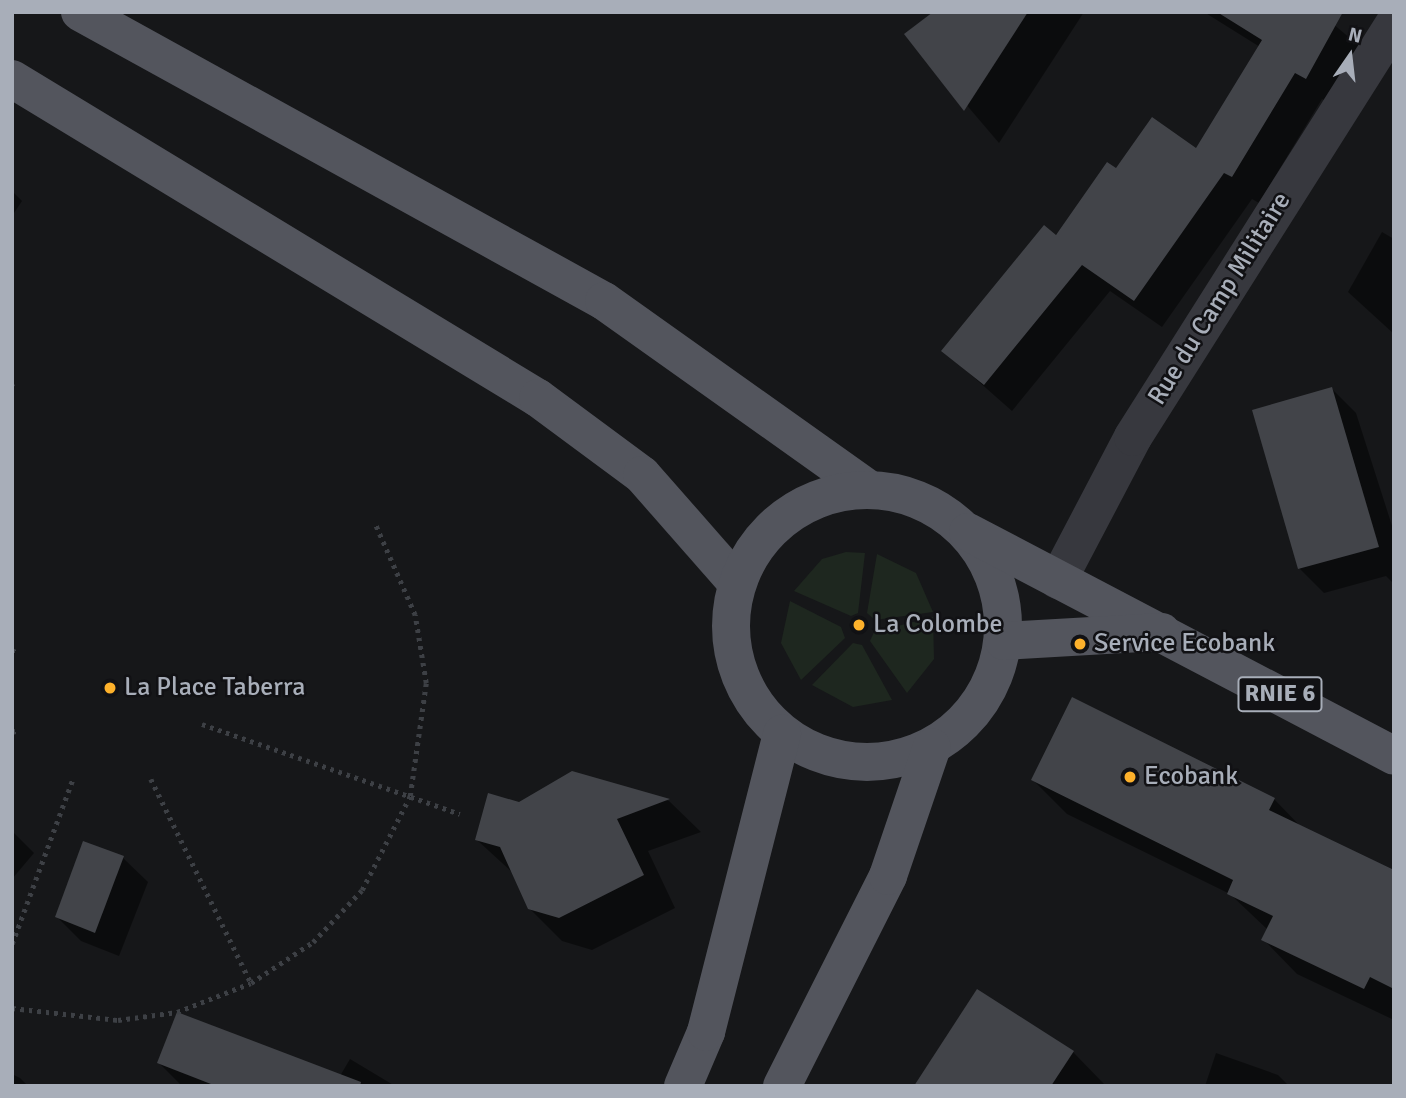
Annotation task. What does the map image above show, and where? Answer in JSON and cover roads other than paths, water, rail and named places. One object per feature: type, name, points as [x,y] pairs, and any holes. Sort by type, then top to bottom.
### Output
[{"type":"main road","points":[[80,12],[604,301],[866,487]]},
{"type":"main road","points":[[12,79],[538,398],[642,475],[735,581]]},
{"type":"main road","name":"RNIE 6","points":[[968,532],[999,583],[1004,641],[992,684],[967,720],[932,747],[882,762],[843,759],[782,734],[745,692],[728,638],[735,581],[764,532],[810,499],[866,487],[922,499],[968,532],[1058,580],[1166,632],[1394,756]]},
{"type":"main road","points":[[1004,641],[1166,632]]},
{"type":"main road","points":[[683,1086],[706,1032],[782,734]]},
{"type":"main road","points":[[782,1086],[888,876],[932,747]]},
{"type":"street","name":"Rue du Camp Militaire","points":[[1058,580],[1133,437],[1394,24]]},
{"type":"place","name":"La Colombe","points":[[859,625]]},
{"type":"place","name":"Service Ecobank","points":[[1080,644]]},
{"type":"place","name":"La Place Taberra","points":[[110,688]]},
{"type":"place","name":"Ecobank","points":[[1130,777]]}]
